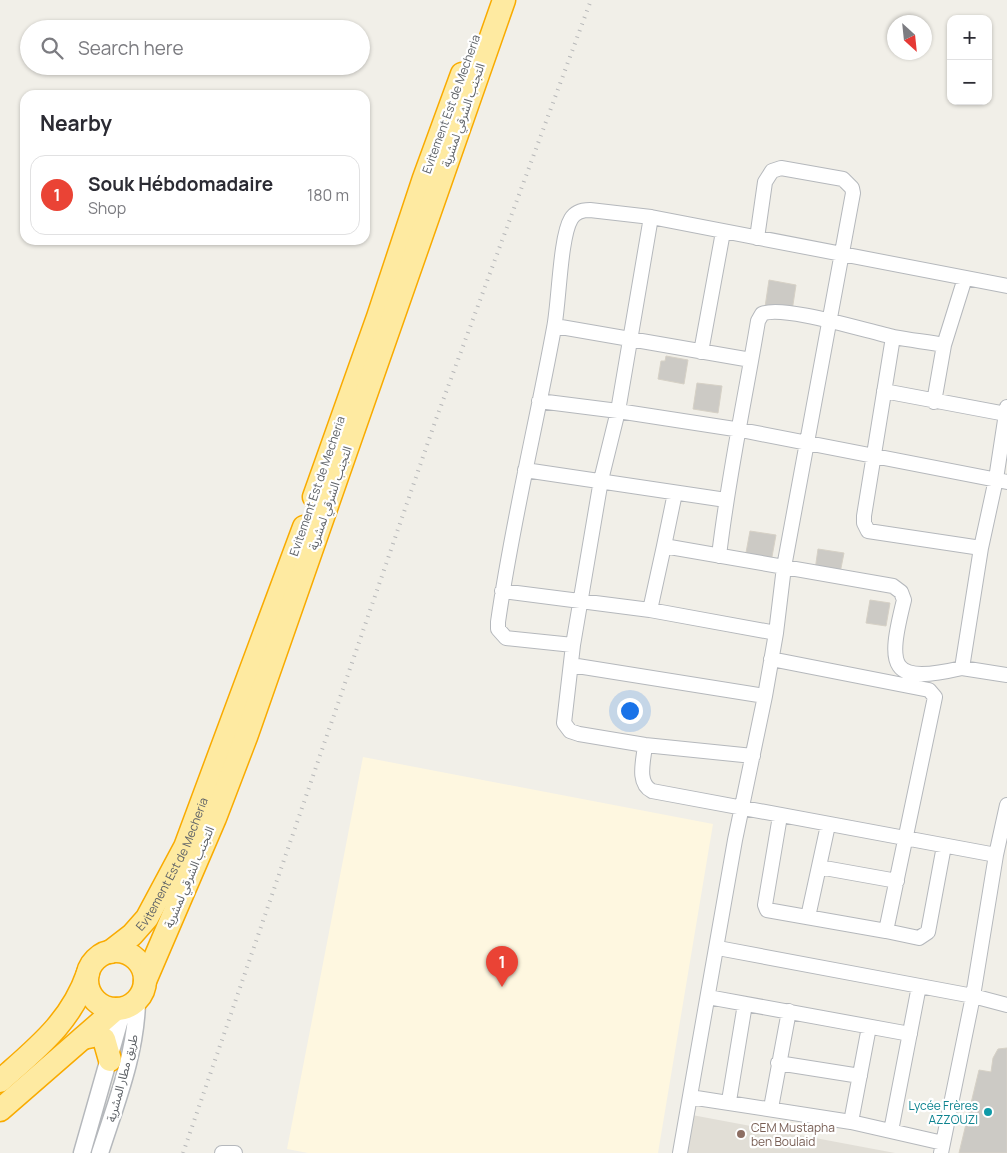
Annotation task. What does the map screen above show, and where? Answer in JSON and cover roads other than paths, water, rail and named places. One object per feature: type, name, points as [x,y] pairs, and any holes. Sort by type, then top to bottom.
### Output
[{"type":"highway","name":"Evitement Est de Mecheria","points":[[88,972],[100,956],[110,952],[132,935],[147,918],[168,882],[198,816],[378,317],[424,178],[498,3]]},
{"type":"highway","name":"التجنب الشرقي لمشرية","points":[[130,1000],[215,818],[246,737],[498,3]]},
{"type":"highway","points":[[0,1110],[130,1000],[144,971],[139,961],[130,955],[110,952]]},
{"type":"highway","points":[[88,972],[87,983],[93,997],[106,1007],[130,1000]]},
{"type":"highway","points":[[0,1081],[46,1040],[65,1018],[80,996],[88,972]]},
{"type":"highway","points":[[83,1038],[97,1035],[104,1039],[110,1060]]},
{"type":"street","points":[[680,1153],[743,806],[765,696],[776,632],[784,567],[853,193],[852,188],[843,179],[781,168],[772,171],[765,182],[757,238]]},
{"type":"street","points":[[573,645],[514,639],[501,635],[498,622],[502,591],[555,326],[565,239],[570,220],[575,214],[583,210],[590,210],[651,217],[1007,286]]},
{"type":"street","points":[[651,217],[618,411],[601,480],[580,600],[563,716],[566,728],[579,734],[645,745],[753,756]]},
{"type":"street","points":[[700,352],[723,232]]},
{"type":"street","points":[[934,402],[944,345],[965,278]]},
{"type":"street","points":[[719,556],[726,500],[758,321],[765,312],[830,320],[893,337],[944,345]]},
{"type":"street","points":[[555,326],[752,360]]},
{"type":"street","points":[[893,337],[864,524],[868,531],[981,548]]},
{"type":"street","points":[[884,391],[934,402],[1006,411],[1002,481],[981,548],[972,615],[962,668]]},
{"type":"street","points":[[539,401],[740,430],[875,458],[1002,481]]},
{"type":"street","points":[[526,470],[726,500]]},
{"type":"street","points":[[650,610],[675,493]]},
{"type":"street","points":[[664,546],[898,588],[904,595],[895,651],[899,668],[906,673],[915,675],[934,675],[962,668],[1007,675]]},
{"type":"street","points":[[502,591],[650,610],[776,632]]},
{"type":"street","points":[[771,659],[930,690],[932,693],[935,702],[886,931]]},
{"type":"street","points":[[571,665],[765,696]]},
{"type":"street","points":[[645,745],[642,776],[648,789],[743,806],[780,816],[996,855]]},
{"type":"street","points":[[690,1097],[729,1101],[851,1122],[891,1131],[942,1148],[973,996],[996,855],[1004,831],[1007,805]]},
{"type":"street","points":[[780,816],[765,908],[919,938],[928,932],[944,846]]},
{"type":"street","points":[[808,917],[828,825]]},
{"type":"street","points":[[819,867],[897,881]]},
{"type":"street","points":[[718,948],[973,996],[1007,1005]]},
{"type":"street","points":[[891,1131],[919,986]]},
{"type":"street","points":[[708,997],[910,1034]]},
{"type":"street","name":"طريق مطار المشرية","points":[[82,1153],[130,1000]]},
{"type":"street","name":"طريق مطار المشرية","points":[[100,1153],[130,1055],[136,1024],[130,1000]]},
{"type":"street","points":[[729,1101],[745,1004]]},
{"type":"street","points":[[771,1108],[789,1011]]},
{"type":"street","points":[[851,1122],[869,1027]]},
{"type":"street","points":[[778,1063],[860,1076]]},
{"type":"street","points":[[222,1153],[235,1153]]},
{"type":"railway","points":[[183,1153],[435,422],[591,0]]},
{"type":"place","name":"Souk Hébdomadaire","points":[[502,987]]},
{"type":"place","name":"Lycée Frères AZZOUZI","points":[[988,1112]]},
{"type":"place","name":"CEM Mustapha ben Boulaid","points":[[741,1134]]}]
